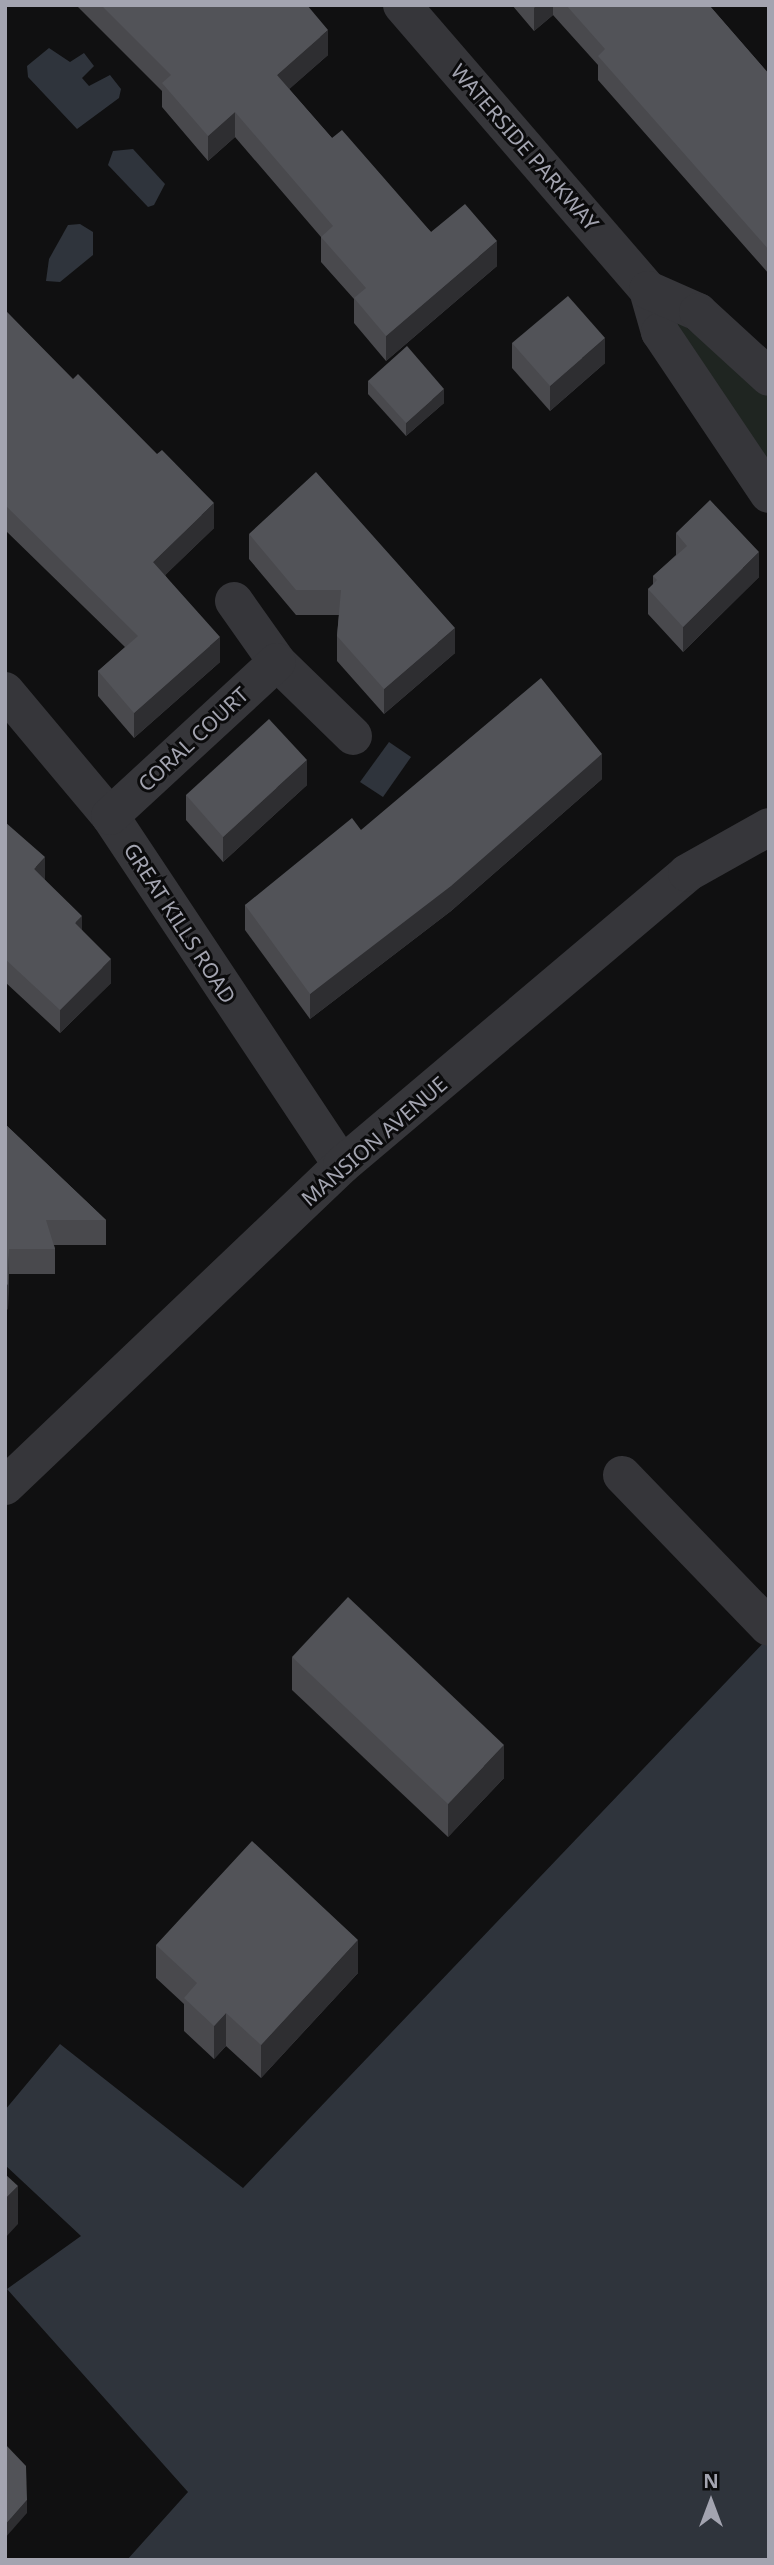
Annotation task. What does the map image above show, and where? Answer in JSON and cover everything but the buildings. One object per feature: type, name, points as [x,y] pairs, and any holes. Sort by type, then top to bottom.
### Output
[{"type":"street","name":"WATERSIDE PARKWAY","points":[[402,5],[648,290],[660,332],[769,494]]},
{"type":"street","name":"WATERSIDE PARKWAY","points":[[648,290],[698,312],[769,377]]},
{"type":"street","points":[[234,601],[277,662],[353,736]]},
{"type":"street","name":"CORAL COURT","points":[[110,816],[277,662]]},
{"type":"street","name":"GREAT KILLS ROAD","points":[[5,691],[110,816],[342,1165]]},
{"type":"street","name":"MANSION AVENUE","points":[[5,1486],[342,1165],[687,873],[769,827]]},
{"type":"street","points":[[621,1475],[769,1627]]},
{"type":"shaded area","points":[[49,48],[70,62],[84,53],[94,66],[82,78],[89,86],[110,75],[121,89],[119,98],[77,129],[28,77],[27,66]]},
{"type":"shaded area","points":[[133,149],[165,184],[154,205],[148,207],[108,165],[113,151]]},
{"type":"shaded area","points":[[80,224],[93,232],[93,255],[60,282],[46,281],[49,259],[68,225]]},
{"type":"shaded area","points":[[671,316],[769,389],[769,470]]},
{"type":"shaded area","points":[[389,742],[411,757],[383,797],[360,782]]},
{"type":"shaded area","points":[[769,1637],[769,2560],[127,2560],[188,2492],[7,2289],[81,2236],[5,2165],[5,2110],[60,2044],[243,2188]]}]
